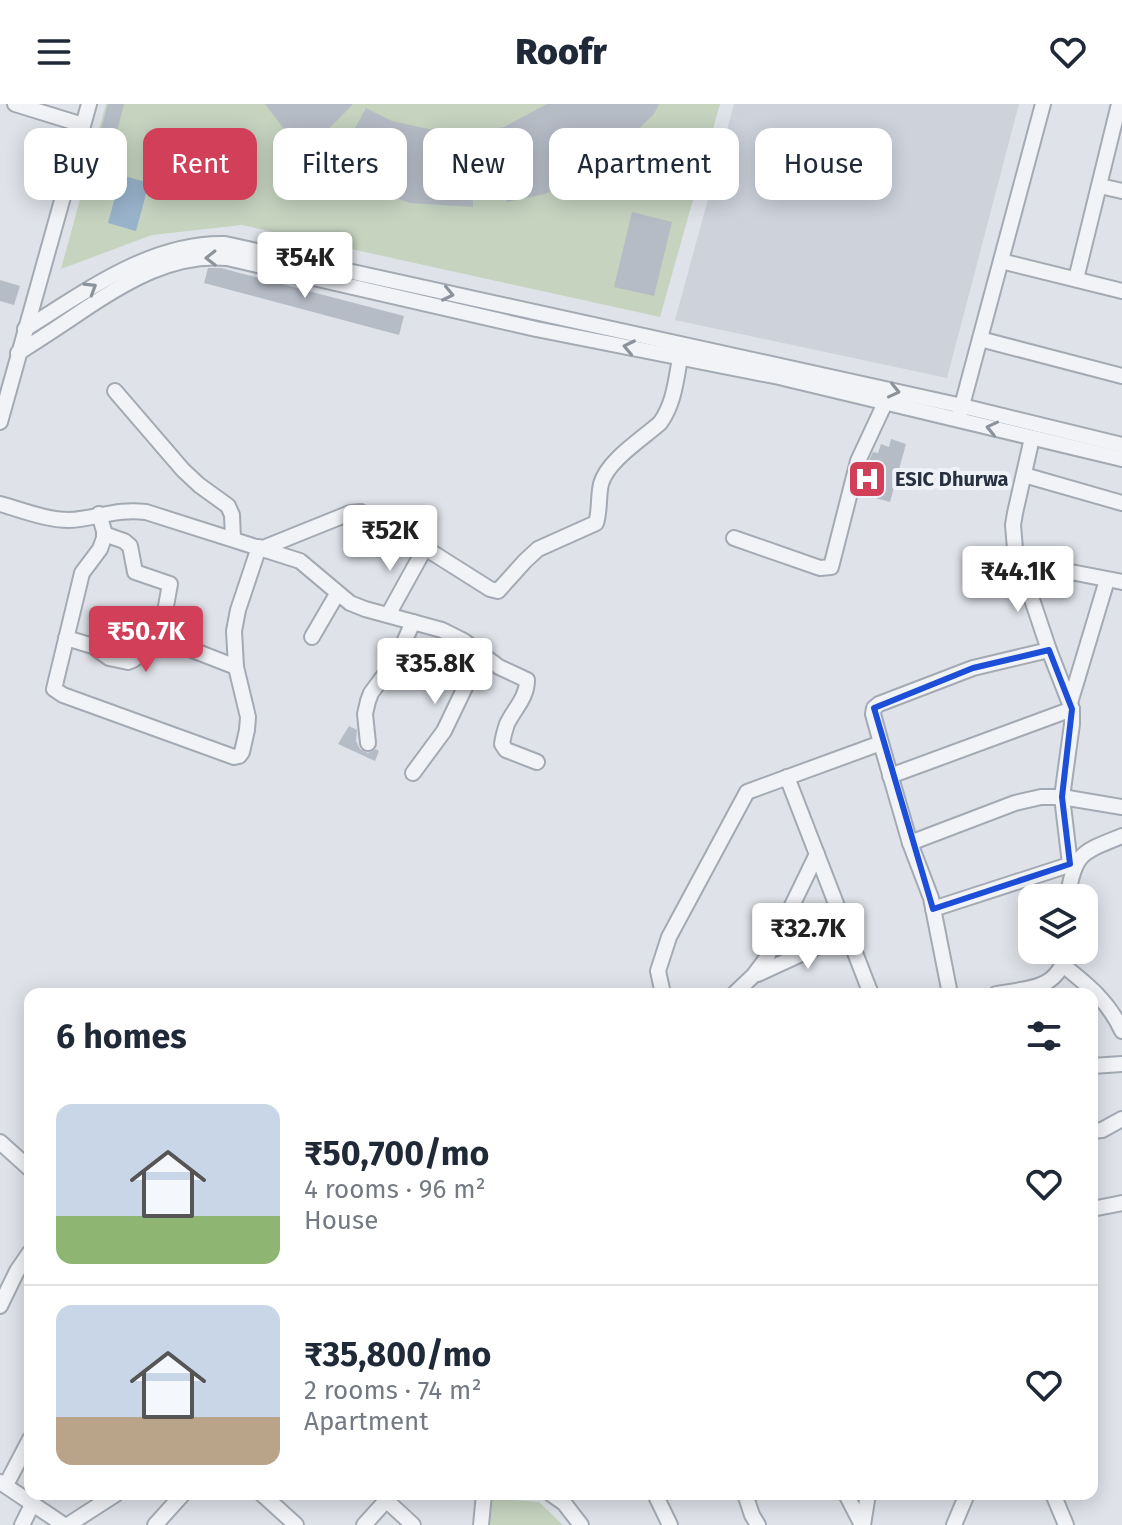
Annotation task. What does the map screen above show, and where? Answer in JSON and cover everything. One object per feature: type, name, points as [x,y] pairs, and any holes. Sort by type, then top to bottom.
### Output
[{"type":"street","points":[[15,104],[83,125]]},
{"type":"street","points":[[0,422],[6,375],[18,353],[89,104]]},
{"type":"street","points":[[960,413],[1043,104]]},
{"type":"street","points":[[1076,279],[1117,105]]},
{"type":"street","points":[[1100,186],[1122,191]]},
{"type":"street","points":[[25,329],[104,280],[141,263],[194,245],[225,244],[960,413],[1122,445]]},
{"type":"street","points":[[18,353],[135,277],[169,265],[212,256],[536,329],[779,377],[885,403],[960,413],[1032,438],[1122,459]]},
{"type":"street","points":[[1001,261],[1122,291]]},
{"type":"street","points":[[980,339],[1122,376]]},
{"type":"street","points":[[99,514],[104,534],[100,549],[83,569],[55,691],[236,757],[242,752],[248,724],[233,643],[235,620],[261,548],[356,512],[365,514],[496,591],[501,589],[538,549],[593,526],[597,520],[601,484],[607,470],[666,415],[680,358]]},
{"type":"street","points":[[115,391],[183,470],[228,506],[232,515],[233,539]]},
{"type":"street","points":[[734,538],[820,568],[831,567],[858,461],[885,403]]},
{"type":"street","points":[[1032,438],[1013,525],[1019,562],[1071,706],[1072,724],[1062,797],[1072,864],[1069,884]]},
{"type":"street","points":[[1024,475],[1122,503]]},
{"type":"street","points":[[0,504],[65,520],[132,510],[146,512],[300,561],[356,607],[452,635],[527,682],[502,744],[506,750],[537,762]]},
{"type":"street","points":[[66,638],[93,646],[106,657],[128,662],[160,639],[170,584],[135,572],[130,546],[104,534]]},
{"type":"street","points":[[388,615],[425,548]]},
{"type":"street","points":[[890,776],[1071,706],[1115,581],[1019,562]]},
{"type":"street","points":[[312,637],[337,594]]},
{"type":"street","points":[[368,743],[365,714],[368,701],[397,658],[413,622]]},
{"type":"street","points":[[160,639],[236,667]]},
{"type":"street","points":[[949,988],[931,898],[910,843],[873,714],[874,708],[973,668],[1049,650]]},
{"type":"street","points":[[413,773],[444,731],[481,654]]},
{"type":"street","points":[[662,988],[658,971],[669,937],[747,792],[881,743]]},
{"type":"street","points":[[787,777],[869,988]]},
{"type":"street","points":[[910,843],[1041,797],[1062,797],[1122,807]]},
{"type":"street","points":[[933,909],[1072,864],[1089,850],[1122,836]]},
{"type":"street","points":[[740,988],[766,959],[817,854]]},
{"type":"street","points":[[754,975],[847,933]]},
{"type":"street","points":[[1034,988],[1055,978],[1064,966],[1090,988]]},
{"type":"street","points":[[1098,994],[1122,1031]]},
{"type":"street","points":[[1098,1066],[1122,1064]]},
{"type":"street","points":[[1098,1130],[1122,1119]]},
{"type":"street","points":[[0,1142],[24,1164]]},
{"type":"street","points":[[1098,1208],[1122,1203]]},
{"type":"street","points":[[0,1306],[24,1261]]},
{"type":"street","points":[[24,1449],[3,1484],[24,1497]]},
{"type":"street","points":[[28,1500],[66,1525],[106,1500]]},
{"type":"street","points":[[155,1525],[178,1500]]},
{"type":"street","points":[[268,1500],[296,1525]]},
{"type":"street","points":[[364,1525],[386,1500]]},
{"type":"street","points":[[392,1500],[413,1525]]},
{"type":"street","points":[[481,1525],[483,1500]]},
{"type":"street","points":[[560,1500],[581,1525]]},
{"type":"street","points":[[658,1500],[670,1525]]},
{"type":"street","points":[[747,1500],[758,1525]]},
{"type":"street","points":[[849,1500],[862,1525]]},
{"type":"street","points":[[862,1525],[867,1500]]},
{"type":"street","points":[[954,1525],[964,1500]]},
{"type":"street","points":[[1056,1500],[1066,1525]]},
{"type":"street","points":[[22,1525],[33,1503]]},
{"type":"street","points":[[270,1525],[282,1513]]},
{"type":"highlighted area","points":[[1049,650],[1072,709],[1062,797],[1070,864],[933,909],[874,708],[973,668]]},
{"type":"shaded area","points":[[734,104],[1019,104],[947,378],[675,320],[708,200],[739,200],[739,128],[727,128]]},
{"type":"green space","points":[[106,104],[720,104],[713,128],[549,128],[549,200],[693,200],[660,317],[242,225],[152,235],[61,269],[80,200],[127,200],[127,128],[99,128]]},
{"type":"green space","points":[[490,1500],[514,1500],[539,1502],[563,1525],[486,1525]]},
{"type":"water","points":[[127,177],[143,181],[144,200],[136,231],[108,223],[114,200],[127,200]]},
{"type":"building","points":[[108,104],[124,104],[118,128],[101,128]]},
{"type":"building","points":[[265,104],[353,104],[330,128],[283,128]]},
{"type":"building","points":[[547,104],[659,104],[640,128],[549,128],[549,192],[533,197],[533,128],[498,128]]},
{"type":"building","points":[[366,108],[392,121],[424,128],[423,200],[473,200],[473,207],[402,200],[407,200],[407,128],[355,128]]},
{"type":"building","points":[[632,212],[672,222],[654,296],[614,287]]},
{"type":"building","points":[[208,268],[221,268],[404,316],[399,335],[204,283]]},
{"type":"building","points":[[0,280],[20,286],[14,305],[0,301]]},
{"type":"building","points":[[891,439],[906,444],[890,502],[860,494],[873,452],[878,453],[881,444],[889,447]]},
{"type":"building","points":[[349,726],[357,730],[356,741],[360,749],[368,753],[376,749],[379,751],[375,761],[338,744]]},
{"type":"place","name":"ESIC Dhurwa","points":[[867,479]]}]
